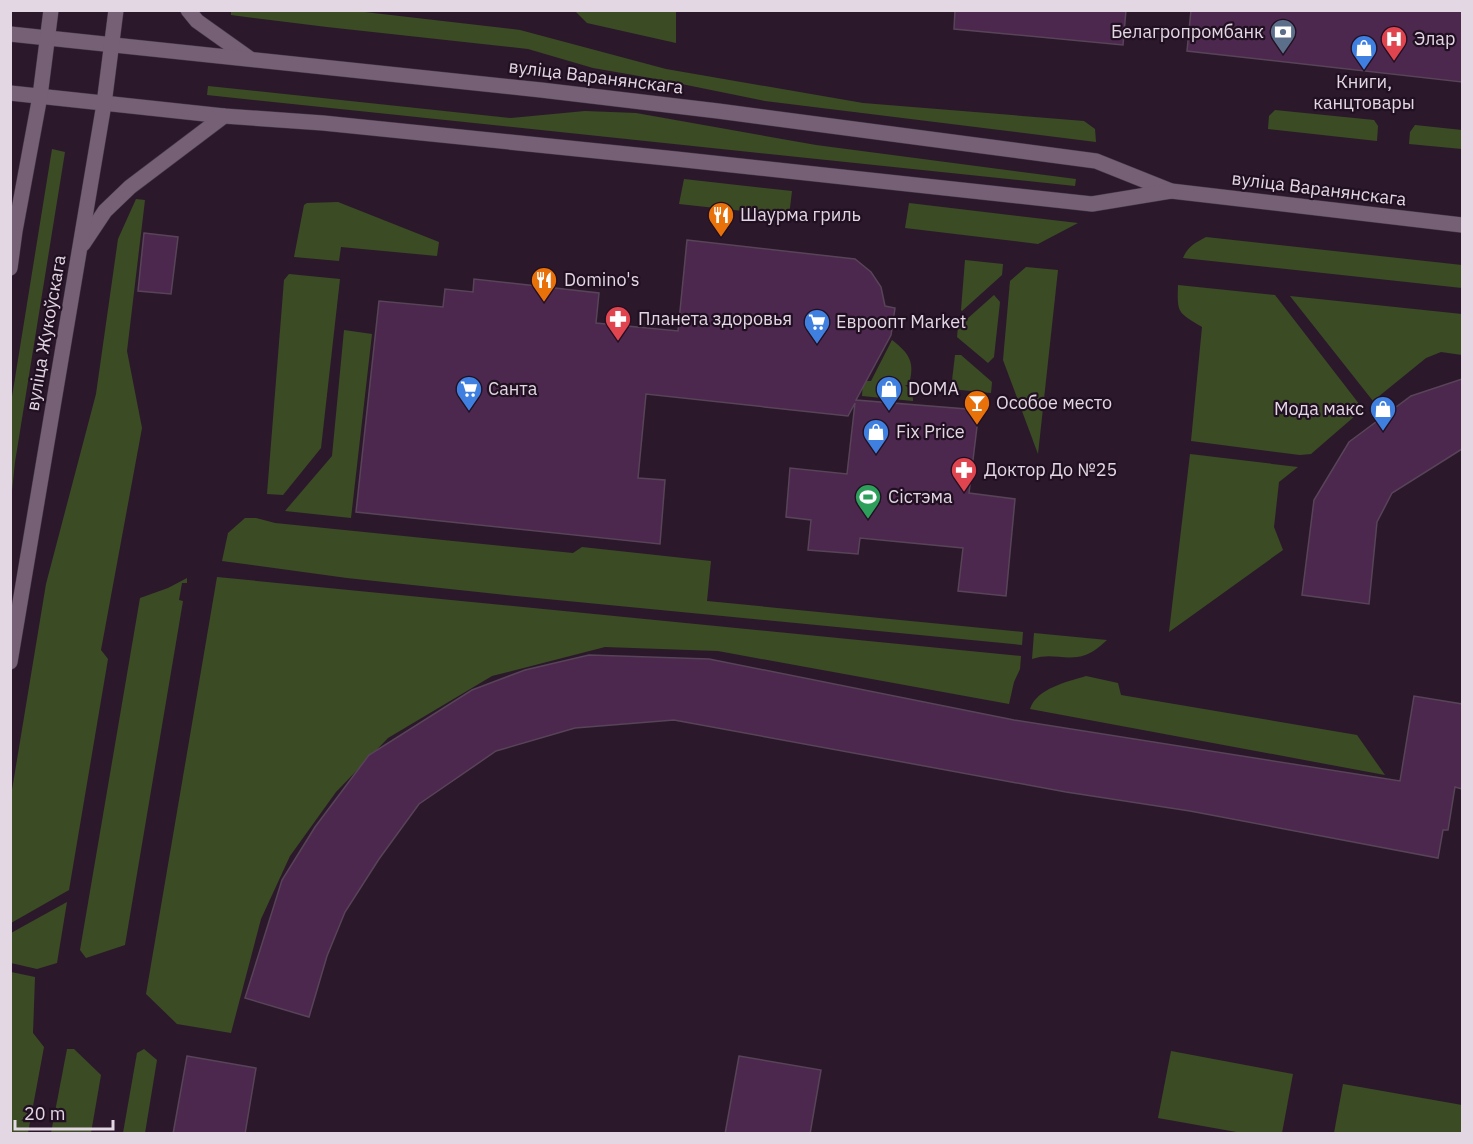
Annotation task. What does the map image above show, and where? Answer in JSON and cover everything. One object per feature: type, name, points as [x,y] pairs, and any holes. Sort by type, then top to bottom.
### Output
[{"type":"main road","points":[[10,268],[40,96],[51,10]]},
{"type":"main road","name":"вуліца Жукоўскага","points":[[10,662],[104,104],[116,10]]},
{"type":"main road","points":[[188,10],[197,21],[251,60]]},
{"type":"main road","name":"вуліца Варанянскага","points":[[10,34],[718,111],[1096,161],[1171,191],[1462,225]]},
{"type":"main road","name":"вуліца Варанянскага","points":[[10,93],[676,159],[1092,204],[1171,191]]},
{"type":"main road","points":[[80,247],[105,211],[130,187],[224,116]]},
{"type":"main road","points":[[10,213],[15,231]]},
{"type":"green space","points":[[231,11],[356,11],[520,30],[666,69],[863,103],[1084,121],[1095,129],[1096,142],[765,101],[593,68],[528,49],[231,15]]},
{"type":"green space","points":[[575,11],[676,11],[676,43],[587,23]]},
{"type":"green space","points":[[208,86],[511,118],[585,111],[636,113],[816,145],[1076,179],[1075,186],[207,95]]},
{"type":"green space","points":[[1275,110],[1374,120],[1378,126],[1377,141],[1268,129],[1269,116]]},
{"type":"green space","points":[[1415,125],[1462,130],[1462,149],[1409,144],[1410,132]]},
{"type":"green space","points":[[52,149],[65,152],[15,462],[11,500],[11,403]]},
{"type":"green space","points":[[684,179],[792,191],[789,216],[679,204]]},
{"type":"green space","points":[[136,199],[145,200],[127,351],[142,428],[101,650],[108,659],[69,890],[11,923],[11,796],[46,584],[96,394],[118,239]]},
{"type":"green space","points":[[338,202],[439,242],[437,256],[341,247],[339,261],[294,257],[304,205]]},
{"type":"green space","points":[[909,203],[1078,223],[1038,244],[905,228]]},
{"type":"green space","points":[[1206,237],[1462,265],[1462,288],[1183,258],[1195,243]]},
{"type":"green space","points":[[965,260],[1003,264],[1002,275],[962,311],[961,310]]},
{"type":"green space","points":[[1026,267],[1058,270],[1038,454],[1003,360],[1010,281]]},
{"type":"green space","points":[[289,274],[340,279],[321,448],[283,495],[267,494],[284,280]]},
{"type":"green space","points":[[1178,285],[1275,295],[1363,409],[1311,454],[1300,455],[1191,441],[1202,327],[1181,311],[1178,302]]},
{"type":"green space","points":[[994,295],[1000,302],[994,357],[988,363],[957,337],[958,327]]},
{"type":"green space","points":[[1290,296],[1462,314],[1462,355],[1441,352],[1426,358],[1373,401]]},
{"type":"green space","points":[[344,330],[372,334],[351,518],[285,511],[332,456]]},
{"type":"green space","points":[[892,340],[907,354],[911,364],[909,385],[905,385],[913,396],[913,401],[862,396],[863,381],[871,381]]},
{"type":"green space","points":[[955,355],[961,355],[992,382],[991,393],[951,389]]},
{"type":"green space","points":[[1190,454],[1298,467],[1279,482],[1274,527],[1283,550],[1169,632]]},
{"type":"green space","points":[[245,518],[573,553],[582,547],[711,561],[707,601],[1023,632],[1022,645],[506,595],[347,578],[222,561],[228,533]]},
{"type":"green space","points":[[217,577],[1021,656],[1020,669],[1014,682],[1009,704],[718,651],[605,647],[492,676],[388,738],[336,792],[290,856],[261,919],[231,1033],[177,1024],[146,994]]},
{"type":"green space","points":[[187,578],[187,583],[182,583],[179,600],[183,601],[125,945],[86,958],[80,950],[140,598]]},
{"type":"green space","points":[[1034,633],[1107,640],[1085,655],[1044,656],[1032,659]]},
{"type":"green space","points":[[1086,676],[1118,683],[1121,695],[1357,735],[1385,775],[1030,709],[1039,696],[1046,691]]},
{"type":"green space","points":[[67,902],[57,963],[37,969],[11,963],[11,933]]},
{"type":"green space","points":[[11,972],[35,977],[33,1033],[44,1047],[28,1133],[11,1133]]},
{"type":"green space","points":[[67,1049],[74,1049],[101,1075],[91,1133],[51,1133]]},
{"type":"green space","points":[[144,1049],[157,1060],[145,1133],[123,1133],[137,1053]]},
{"type":"green space","points":[[1171,1051],[1293,1074],[1282,1133],[1242,1133],[1158,1118]]},
{"type":"green space","points":[[1343,1084],[1462,1105],[1462,1133],[1334,1133]]},
{"type":"building","points":[[955,10],[1126,10],[1123,45],[954,29]]},
{"type":"building","points":[[1191,10],[1462,10],[1462,82],[1187,51]]},
{"type":"building","points":[[144,233],[178,237],[171,294],[138,291]]},
{"type":"building","points":[[687,240],[855,259],[871,272],[881,287],[885,306],[895,308],[891,335],[856,400],[979,410],[969,493],[1015,499],[1006,596],[958,591],[963,548],[860,538],[858,554],[808,550],[811,520],[786,517],[790,468],[847,474],[855,403],[848,416],[646,394],[638,478],[665,480],[660,544],[356,512],[379,301],[443,307],[445,289],[473,292],[474,279],[599,293],[596,323],[678,331]]},
{"type":"building","points":[[1462,379],[1462,449],[1392,493],[1377,522],[1369,604],[1302,595],[1314,500],[1349,442],[1411,396]]},
{"type":"building","points":[[589,655],[709,659],[1014,720],[1400,781],[1414,696],[1462,704],[1462,789],[1455,787],[1448,830],[1443,830],[1438,858],[1190,811],[1066,792],[674,720],[575,728],[496,751],[419,804],[379,859],[345,912],[327,956],[309,1017],[245,998],[282,880],[315,827],[369,755],[472,690],[525,670]]},
{"type":"building","points":[[187,1056],[256,1068],[245,1134],[173,1134]]},
{"type":"building","points":[[739,1056],[821,1070],[810,1134],[725,1134]]},
{"type":"place","name":"Белагропромбанк","points":[[1283,55]]},
{"type":"place","name":"Элар","points":[[1394,62]]},
{"type":"place","name":"Книги, канцтовары","points":[[1364,71]]},
{"type":"place","name":"Шаурма гриль","points":[[721,238]]},
{"type":"place","name":"Domino's","points":[[544,303]]},
{"type":"place","name":"Планета здоровья","points":[[618,342]]},
{"type":"place","name":"Евроопт Market","points":[[817,345]]},
{"type":"place","name":"Санта","points":[[469,412]]},
{"type":"place","name":"DOMA","points":[[889,412]]},
{"type":"place","name":"Особое место","points":[[977,426]]},
{"type":"place","name":"Мода макс","points":[[1383,432]]},
{"type":"place","name":"Fix Price","points":[[876,455]]},
{"type":"place","name":"Доктор До №25","points":[[964,493]]},
{"type":"place","name":"Сістэма","points":[[868,520]]}]
